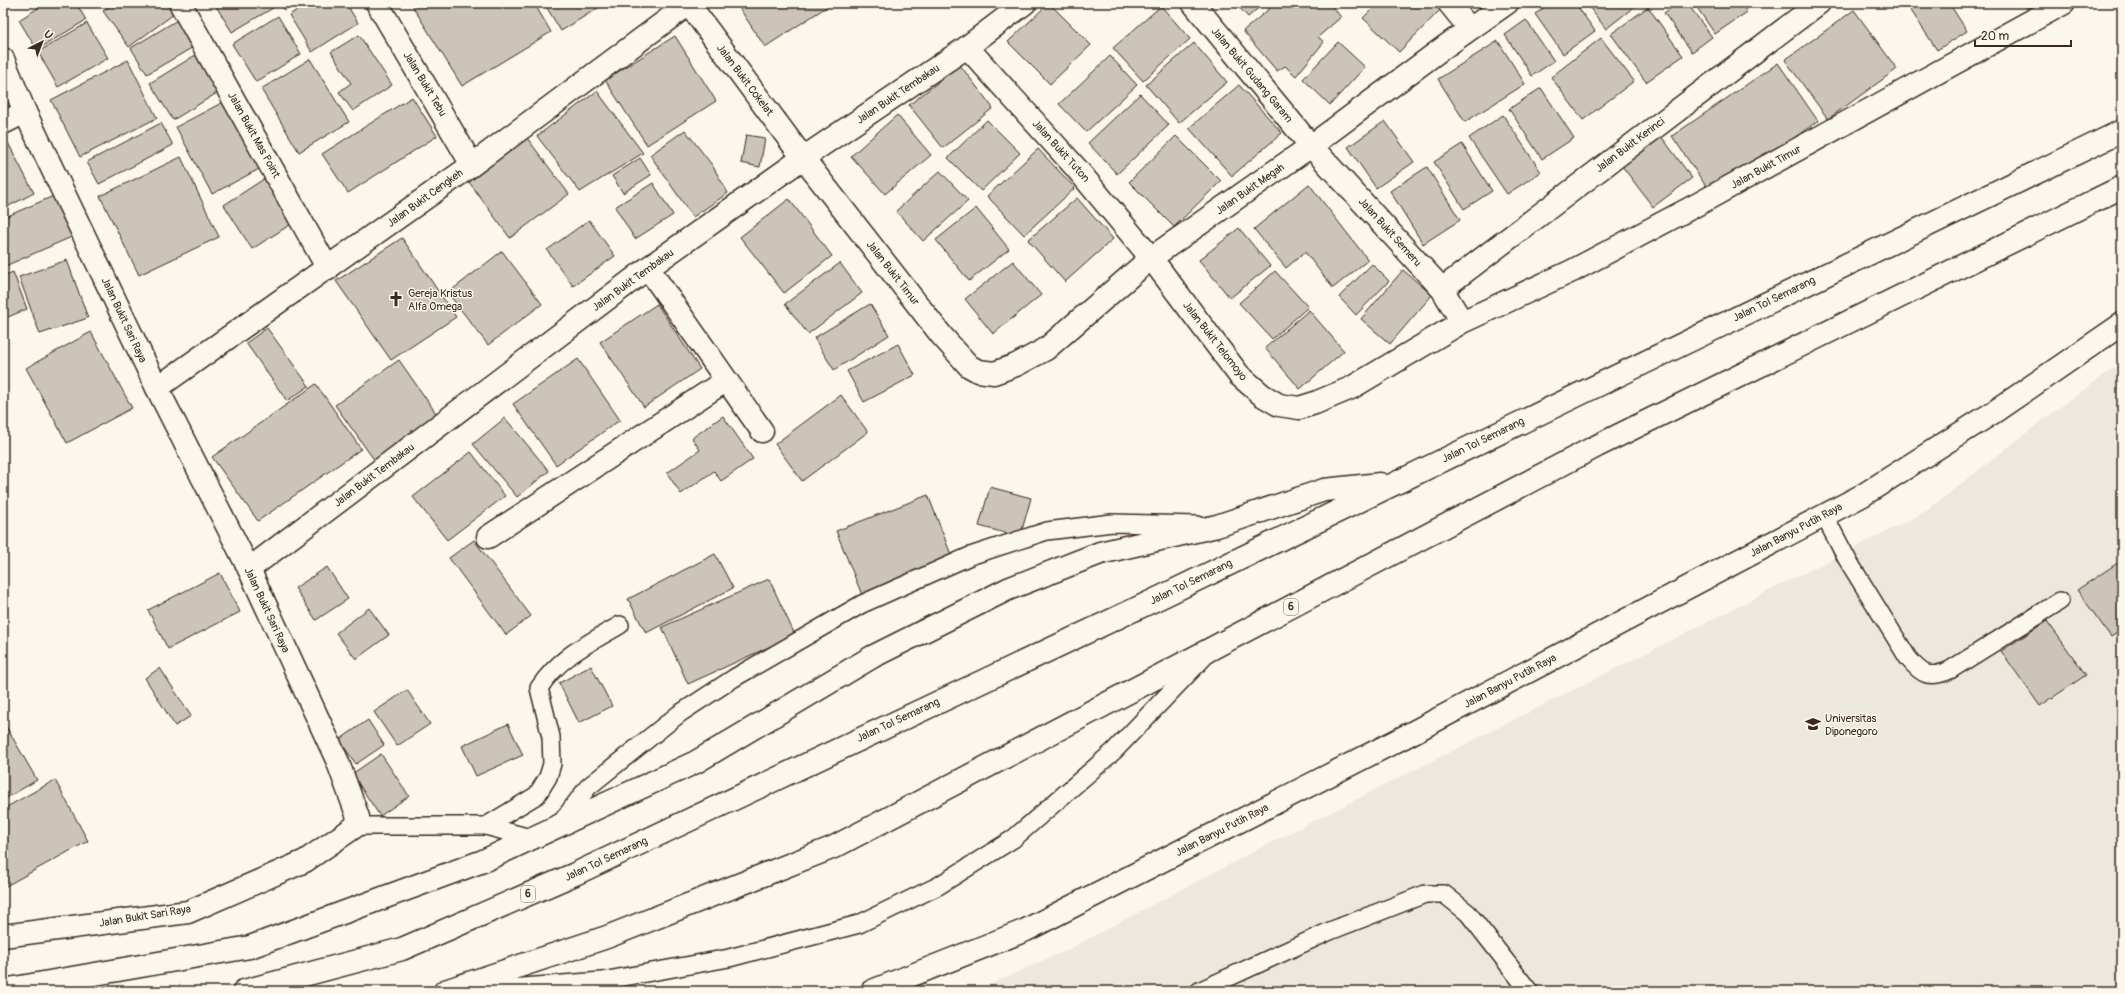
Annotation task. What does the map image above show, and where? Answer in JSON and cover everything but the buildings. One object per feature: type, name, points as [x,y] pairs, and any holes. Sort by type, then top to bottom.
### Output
[{"type":"main road","name":"Jalan Bukit Mas Point","points":[[180,3],[328,268]]},
{"type":"main road","name":"Jalan Bukit Tebu","points":[[377,3],[472,164]]},
{"type":"main road","name":"Jalan Bukit Cengkeh","points":[[157,388],[328,268],[472,164],[688,3]]},
{"type":"main road","name":"Jalan Bukit Cokelat","points":[[688,3],[803,158]]},
{"type":"main road","name":"Jalan Bukit Tembakau","points":[[249,570],[648,268],[803,158],[967,47],[1025,3]]},
{"type":"main road","name":"Jalan Bukit Gudang Garam","points":[[1193,3],[1311,146]]},
{"type":"main road","points":[[1449,3],[1470,29]]},
{"type":"main road","name":"Jalan Bukit Megah","points":[[994,373],[1016,366],[1046,349],[1151,258],[1311,146],[1507,3]]},
{"type":"main road","name":"Jalan Bukit Kerinci","points":[[1442,289],[1819,3]]},
{"type":"main road","name":"Jalan Bukit Timur","points":[[1462,322],[1572,270],[1653,228],[2064,3]]},
{"type":"main road","name":"Jalan Bukit Tuton","points":[[967,47],[1077,169],[1151,258]]},
{"type":"main road","name":"Jalan Bukit Sari Raya","points":[[3,59],[25,112],[157,388],[249,570],[337,760],[356,808],[358,817],[356,826],[305,861],[188,912],[3,936]]},
{"type":"main road","points":[[3,123],[25,112]]},
{"type":"main road","name":"Jalan Tol Semarang","points":[[244,991],[402,949],[568,877],[1168,593],[2122,131]]},
{"type":"main road","name":"Jalan Bukit Semeru","points":[[1311,146],[1442,289],[1462,322]]},
{"type":"main road","name":"Jalan Bukit Timur","points":[[803,158],[942,336],[969,366],[978,371],[994,373]]},
{"type":"main road","name":"6","points":[[445,991],[607,937],[834,847],[1597,446],[2122,187]]},
{"type":"main road","name":"Jalan Bukit Telomoyo","points":[[1151,258],[1239,375],[1262,395],[1279,405],[1299,408],[1351,388],[1462,322]]},
{"type":"main road","points":[[648,268],[725,381],[762,431]]},
{"type":"main road","name":"Jalan Banyu Putih Raya","points":[[872,991],[1026,930],[1404,737],[1863,495],[1994,412],[2122,324]]},
{"type":"main road","points":[[488,537],[725,381]]},
{"type":"main road","points":[[3,990],[250,947],[484,861],[530,838],[696,762],[872,657],[1008,589],[1100,553],[1217,526],[1324,490],[1396,482]]},
{"type":"lane","points":[[1824,515],[1847,559],[1908,658],[1915,667],[1927,675],[1937,675],[1950,670],[2060,602]]},
{"type":"lane","points":[[560,824],[588,787],[679,714],[734,678],[862,604],[970,556],[1047,531],[1112,523],[1217,526]]},
{"type":"lane","points":[[486,826],[537,795],[548,777],[552,764],[551,737],[539,688],[549,672],[574,652],[620,625]]},
{"type":"lane","points":[[472,991],[602,981],[730,958],[859,924],[938,886],[1013,839],[1114,751],[1213,648]]},
{"type":"lane","points":[[356,826],[486,826],[530,838]]},
{"type":"lane","points":[[1199,991],[1330,931],[1425,894],[1444,894],[1468,913],[1529,991]]},
{"type":"shaded area","name":"Universitas Diponegoro","points":[[2122,362],[2122,991],[975,991],[1065,951],[1268,844],[1925,512],[2044,419]]},
{"type":"place","name":"Gereja Kristus Alfa Omega","points":[[396,299]]},
{"type":"place","name":"Universitas Diponegoro","points":[[1813,724]]}]
